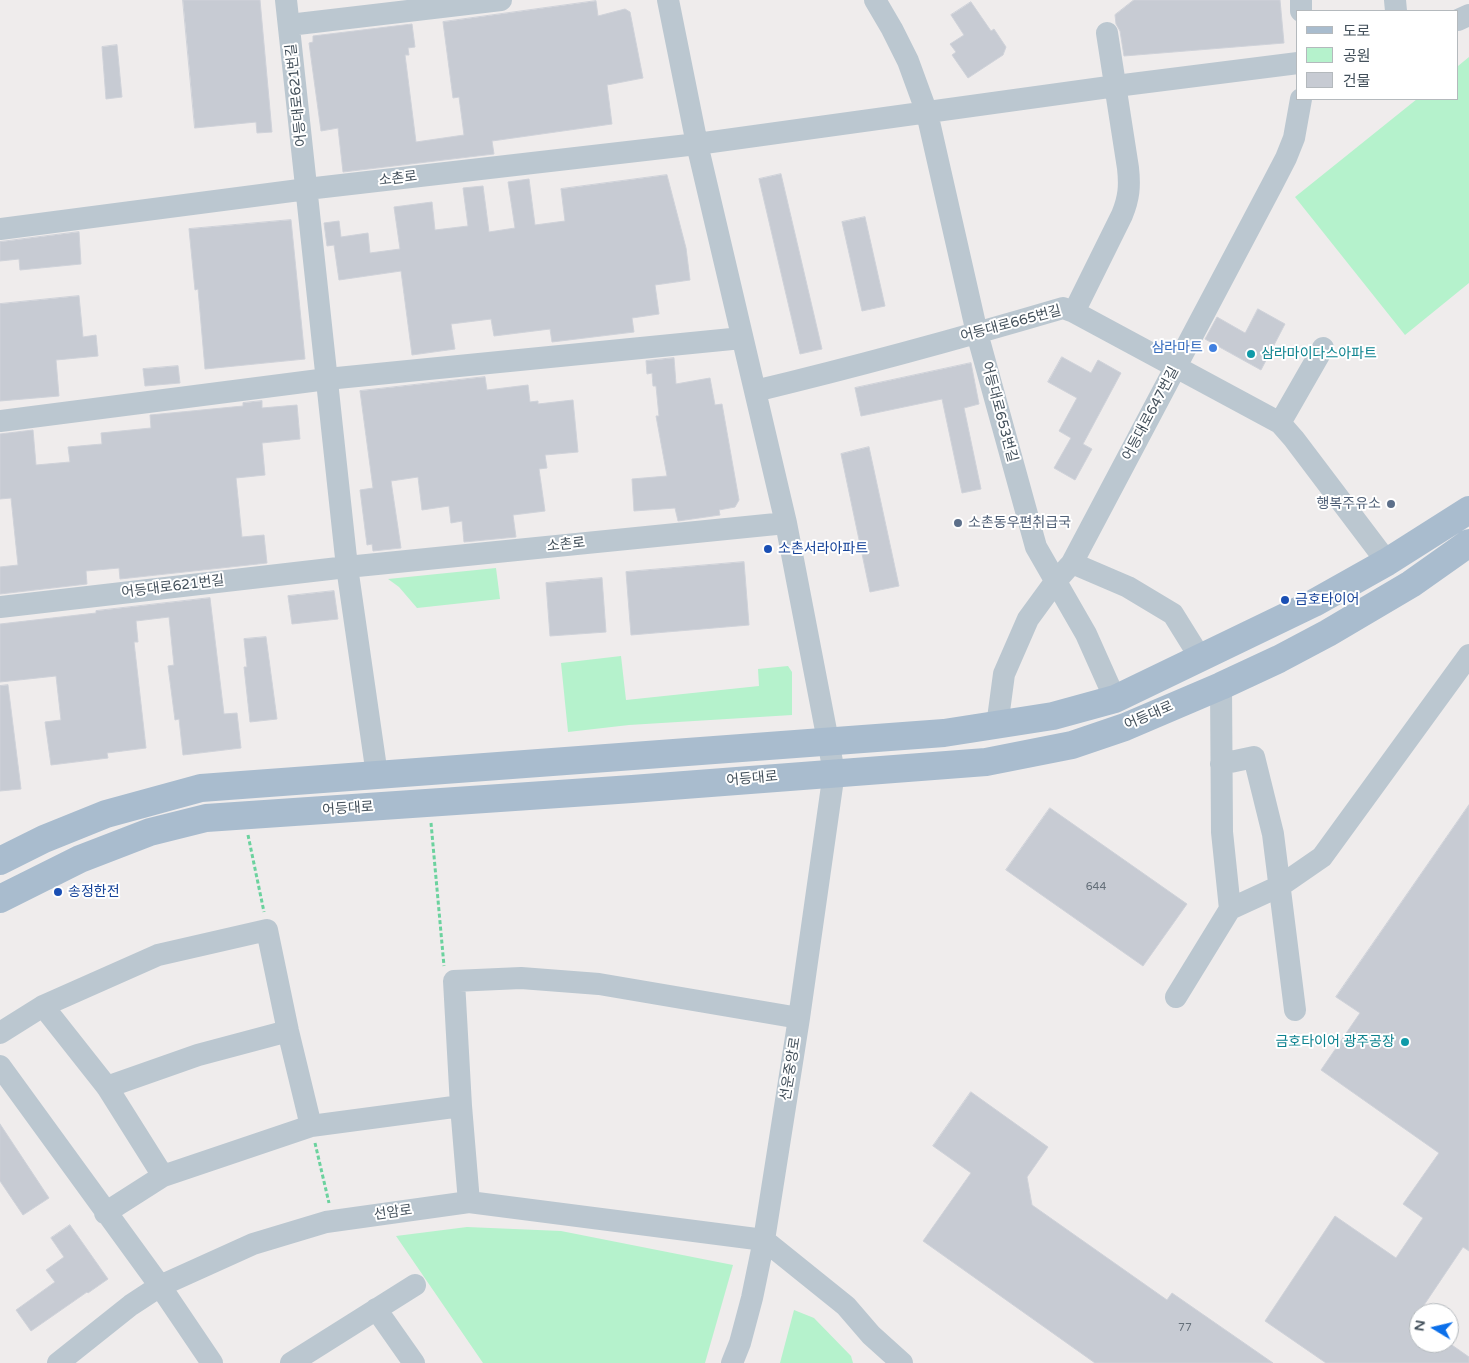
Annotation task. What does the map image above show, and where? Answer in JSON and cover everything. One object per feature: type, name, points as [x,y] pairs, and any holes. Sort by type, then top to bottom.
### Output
[{"type":"main road","name":"어등대로","points":[[0,862],[44,840],[106,814],[201,788],[944,733],[1053,716],[1115,699],[1201,659],[1314,603],[1387,562],[1469,510]]},
{"type":"main road","name":"어등대로","points":[[0,899],[80,859],[150,832],[206,818],[632,789],[834,772],[986,762],[1072,745],[1125,727],[1221,686],[1328,633],[1411,584],[1469,543]]},
{"type":"street","name":"어등대로621번길","points":[[286,0],[347,567],[377,775]]},
{"type":"street","points":[[289,25],[501,0]]},
{"type":"street","points":[[668,0],[697,144],[786,523],[834,772]]},
{"type":"street","name":"어등대로653번길","points":[[875,0],[908,61],[927,113],[977,333],[1036,546],[1086,634],[1115,699]]},
{"type":"street","points":[[1074,312],[1128,201],[1130,188],[1107,33]]},
{"type":"street","name":"소촌로","points":[[307,189],[697,144],[1116,86],[1296,63]]},
{"type":"street","name":"어등대로647번길","points":[[997,726],[1004,674],[1028,619],[1055,582],[1072,563],[1286,158],[1294,138],[1301,100]]},
{"type":"street","points":[[0,229],[307,189]]},
{"type":"street","name":"어등대로665번길","points":[[755,391],[977,333],[1063,308],[1074,312],[1280,423],[1387,562]]},
{"type":"street","points":[[0,421],[326,379],[742,338]]},
{"type":"street","points":[[1280,423],[1324,348]]},
{"type":"street","name":"소촌로","points":[[347,567],[786,523]]},
{"type":"street","points":[[1072,563],[1128,587],[1173,614],[1201,659]]},
{"type":"street","name":"어등대로621번길","points":[[0,607],[347,567]]},
{"type":"street","points":[[1176,996],[1230,909],[1280,886],[1322,857],[1469,655]]},
{"type":"street","points":[[1221,686],[1222,832],[1230,909]]},
{"type":"street","points":[[1221,764],[1254,757],[1273,834],[1295,1010]]},
{"type":"street","name":"선운중앙로","points":[[732,1363],[740,1344],[752,1298],[764,1240],[799,1018],[834,772]]},
{"type":"street","points":[[0,1033],[43,1006],[158,955],[268,930],[288,1031],[311,1126]]},
{"type":"street","points":[[469,1202],[454,981],[521,978],[599,984],[799,1018]]},
{"type":"street","points":[[43,1006],[107,1087],[163,1176]]},
{"type":"street","points":[[107,1087],[198,1055],[288,1031]]},
{"type":"street","points":[[0,1066],[105,1213],[160,1286],[212,1363]]},
{"type":"street","points":[[105,1213],[163,1176],[311,1126],[461,1106]]},
{"type":"street","name":"선암로","points":[[58,1363],[131,1305],[160,1286],[253,1244],[326,1222],[469,1202],[764,1240]]},
{"type":"street","points":[[764,1240],[846,1306],[871,1335],[902,1363]]},
{"type":"street","points":[[292,1363],[414,1285]]},
{"type":"street","points":[[376,1309],[414,1363]]},
{"type":"street","points":[[871,1335],[881,1363]]},
{"type":"path","points":[[430,803],[444,965],[454,981]]},
{"type":"path","points":[[244,816],[268,930]]},
{"type":"path","points":[[311,1126],[334,1221]]},
{"type":"green space","points":[[1469,57],[1469,283],[1405,335],[1295,197],[1416,100],[1459,100],[1459,65]]},
{"type":"green space","points":[[496,568],[500,599],[417,608],[399,587],[388,579]]},
{"type":"green space","points":[[621,656],[626,700],[759,686],[758,669],[788,666],[792,672],[792,715],[629,725],[568,732],[561,663]]},
{"type":"green space","points":[[467,1227],[561,1231],[733,1265],[705,1363],[483,1363],[396,1236]]},
{"type":"green space","points":[[794,1310],[814,1318],[851,1356],[853,1363],[780,1363]]},
{"type":"building","points":[[183,0],[260,0],[272,132],[257,133],[256,122],[195,128]]},
{"type":"building","points":[[1134,0],[1280,0],[1284,43],[1124,56],[1115,15]]},
{"type":"building","points":[[596,1],[598,16],[625,9],[630,12],[643,78],[607,85],[612,124],[492,141],[494,154],[343,172],[338,128],[321,131],[309,43],[313,42],[313,36],[412,24],[415,47],[408,48],[409,55],[405,55],[416,142],[464,135],[459,97],[453,98],[443,22]]},
{"type":"building","points":[[971,2],[991,31],[994,29],[1006,47],[1003,55],[968,78],[952,55],[956,52],[950,44],[964,35],[951,15]]},
{"type":"building","points":[[117,45],[122,97],[106,99],[102,47]]},
{"type":"building","points":[[781,174],[822,349],[800,354],[759,179]]},
{"type":"building","points":[[667,175],[686,248],[690,280],[655,285],[659,314],[632,318],[634,332],[552,342],[550,329],[494,336],[491,319],[451,324],[455,349],[412,355],[401,271],[339,280],[334,245],[327,246],[324,223],[339,221],[341,237],[368,233],[370,253],[400,249],[394,207],[432,202],[435,230],[468,226],[463,188],[483,186],[489,232],[515,228],[508,182],[529,179],[535,225],[565,221],[561,189]]},
{"type":"building","points":[[865,217],[885,306],[862,311],[842,222]]},
{"type":"building","points":[[291,220],[305,359],[205,369],[198,289],[195,290],[189,229]]},
{"type":"building","points":[[79,232],[81,264],[20,270],[19,259],[0,261],[0,242]]},
{"type":"building","points":[[79,296],[83,337],[96,335],[98,356],[56,360],[59,396],[0,401],[0,304]]},
{"type":"building","name":"삼라마이다스아파트","points":[[1258,309],[1285,324],[1261,370],[1205,339],[1217,317],[1245,333]]},
{"type":"building","points":[[1062,357],[1091,373],[1098,360],[1121,373],[1083,444],[1092,449],[1075,480],[1054,468],[1071,438],[1059,431],[1077,398],[1048,382]]},
{"type":"building","points":[[674,358],[676,384],[710,378],[715,405],[722,404],[739,500],[735,507],[719,510],[720,515],[678,521],[675,508],[634,511],[632,479],[667,476],[656,416],[659,416],[656,386],[653,386],[652,373],[647,374],[646,361]]},
{"type":"building","points":[[971,363],[979,404],[964,408],[981,489],[962,493],[942,399],[861,416],[855,388]]},
{"type":"building","points":[[178,366],[180,383],[145,386],[143,369]]},
{"type":"building","points":[[485,377],[487,390],[528,385],[530,402],[538,401],[538,404],[573,400],[578,452],[545,455],[547,468],[539,469],[545,511],[513,515],[516,537],[464,542],[462,521],[451,523],[449,506],[422,510],[418,477],[391,481],[401,548],[373,551],[372,544],[367,545],[360,490],[373,488],[360,391]]},
{"type":"building","points":[[262,401],[262,408],[297,405],[300,439],[262,443],[265,475],[236,478],[242,537],[264,535],[267,563],[120,579],[119,568],[86,571],[87,584],[0,594],[0,567],[18,565],[11,498],[0,499],[0,434],[33,430],[36,465],[70,462],[68,447],[102,444],[101,433],[151,428],[150,415],[243,406],[243,403]]},
{"type":"building","points":[[869,447],[899,586],[870,592],[841,454]]},
{"type":"building","points":[[744,562],[749,625],[631,635],[626,572]]},
{"type":"building","points":[[602,578],[606,632],[550,636],[546,583]]},
{"type":"building","points":[[334,591],[338,619],[292,624],[288,596]]},
{"type":"building","points":[[210,598],[224,714],[237,713],[241,748],[183,755],[179,719],[175,720],[168,666],[174,665],[169,617],[136,621],[138,642],[134,642],[146,748],[107,753],[108,758],[51,765],[45,722],[61,720],[56,676],[0,682],[0,624]]},
{"type":"building","points":[[266,637],[277,719],[250,722],[244,667],[247,667],[244,639]]},
{"type":"building","points":[[8,685],[21,789],[0,791],[0,686]]},
{"type":"building","name":"금호타이어 광주공장","points":[[1469,805],[1469,1251],[1463,1247],[1425,1303],[1409,1303],[1409,1353],[1459,1353],[1459,1350],[1469,1357],[1469,1363],[1326,1363],[1265,1321],[1335,1216],[1396,1258],[1423,1218],[1403,1204],[1439,1153],[1321,1070],[1360,1013],[1336,997]]},
{"type":"building","points":[[1050,808],[1187,904],[1143,966],[1006,870]]},
{"type":"building","points":[[971,1092],[1048,1147],[1027,1177],[1032,1205],[1167,1300],[1172,1293],[1273,1363],[1095,1363],[923,1241],[971,1173],[933,1146]]},
{"type":"building","points":[[0,1124],[49,1198],[23,1215],[0,1181]]},
{"type":"building","points":[[70,1225],[108,1279],[31,1331],[16,1310],[55,1282],[46,1270],[64,1257],[51,1238]]},
{"type":"place","name":"삼라마트","points":[[1213,348]]},
{"type":"place","name":"삼라마이다스아파트","points":[[1251,354]]},
{"type":"place","name":"행복주유소","points":[[1391,504]]},
{"type":"place","name":"소촌동우편취급국","points":[[958,523]]},
{"type":"place","name":"소촌서라아파트","points":[[768,549]]},
{"type":"place","name":"금호타이어","points":[[1285,600]]},
{"type":"place","name":"송정한전","points":[[58,892]]},
{"type":"place","name":"금호타이어 광주공장","points":[[1405,1042]]}]
